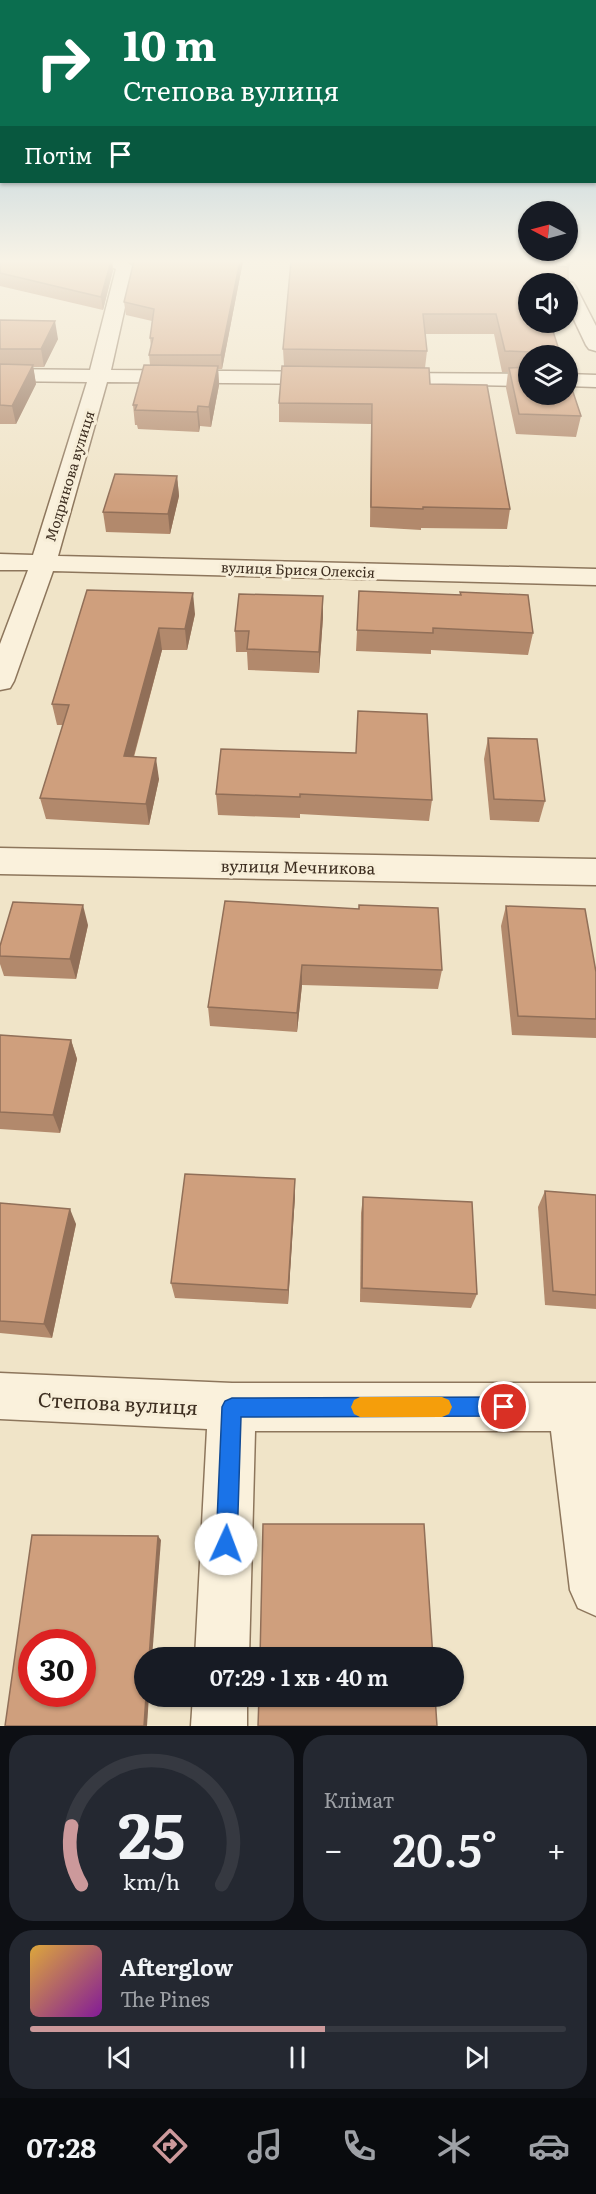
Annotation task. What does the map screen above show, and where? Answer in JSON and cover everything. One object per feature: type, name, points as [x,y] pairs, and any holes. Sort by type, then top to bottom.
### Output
[{"type":"street","name":"Модринова вулиця","points":[[0,681],[43,563],[99,376],[105,342]]},
{"type":"street","points":[[0,375],[518,380]]},
{"type":"street","points":[[578,381],[596,381]]},
{"type":"street","name":"вулиця Брися Олексія","points":[[0,562],[596,577]]},
{"type":"street","name":"вулиця Мечникова","points":[[0,861],[596,872]]},
{"type":"street","name":"Степова вулиця","points":[[0,1396],[232,1407],[584,1407]]},
{"type":"street","points":[[222,1647],[232,1407]]},
{"type":"street","points":[[584,1407],[596,1590]]},
{"type":"street","points":[[219,1726],[220,1707]]},
{"type":"building","points":[[0,342],[45,342],[41,349],[0,349]]},
{"type":"building","points":[[152,342],[224,342],[221,355],[149,355]]},
{"type":"building","points":[[284,342],[426,342],[427,351],[283,349]]},
{"type":"building","points":[[503,342],[556,342],[557,345],[518,345],[518,352],[505,351]]},
{"type":"building","points":[[0,364],[33,365],[12,406],[0,405]]},
{"type":"building","points":[[144,365],[218,366],[209,407],[198,406],[197,412],[135,410],[137,405],[133,405]]},
{"type":"building","points":[[282,366],[429,368],[430,384],[487,385],[510,509],[371,507],[372,404],[279,403]]},
{"type":"building","points":[[509,368],[518,368],[518,405],[577,405],[581,416],[519,414]]},
{"type":"building","points":[[115,474],[177,476],[168,514],[103,512]]},
{"type":"building","points":[[87,590],[193,593],[185,629],[159,628],[124,756],[156,758],[146,804],[40,798],[69,705],[52,704]]},
{"type":"building","points":[[359,591],[528,595],[533,633],[433,628],[433,633],[357,630]]},
{"type":"building","points":[[239,594],[323,596],[319,652],[247,649],[249,631],[235,631]]},
{"type":"building","points":[[358,711],[427,714],[432,800],[300,794],[300,797],[216,794],[221,749],[356,753]]},
{"type":"building","points":[[488,738],[537,739],[545,801],[494,799]]},
{"type":"building","points":[[225,901],[359,909],[359,905],[438,908],[442,970],[302,965],[297,1013],[208,1007]]},
{"type":"building","points":[[13,902],[83,905],[70,959],[0,956],[0,946]]},
{"type":"building","points":[[506,906],[585,909],[596,972],[596,1019],[518,1016]]},
{"type":"building","points":[[0,1035],[71,1040],[53,1115],[0,1112]]},
{"type":"building","points":[[185,1174],[295,1179],[288,1290],[171,1283]]},
{"type":"building","points":[[545,1191],[596,1195],[596,1295],[553,1291]]},
{"type":"building","points":[[363,1197],[472,1202],[477,1294],[362,1288]]},
{"type":"building","points":[[0,1203],[70,1209],[44,1324],[0,1321]]},
{"type":"building","points":[[263,1524],[424,1524],[432,1647],[260,1647]]},
{"type":"building","points":[[32,1535],[158,1536],[150,1647],[134,1647],[134,1707],[145,1707],[144,1726],[5,1726],[18,1634],[18,1707],[96,1707],[96,1629],[19,1629]]},
{"type":"building","points":[[259,1707],[436,1707],[437,1726],[258,1726]]},
{"type":"slow traffic","points":[[360,1407],[442,1407]]},
{"type":"route","points":[[226,1544],[232,1407],[504,1407]]}]
